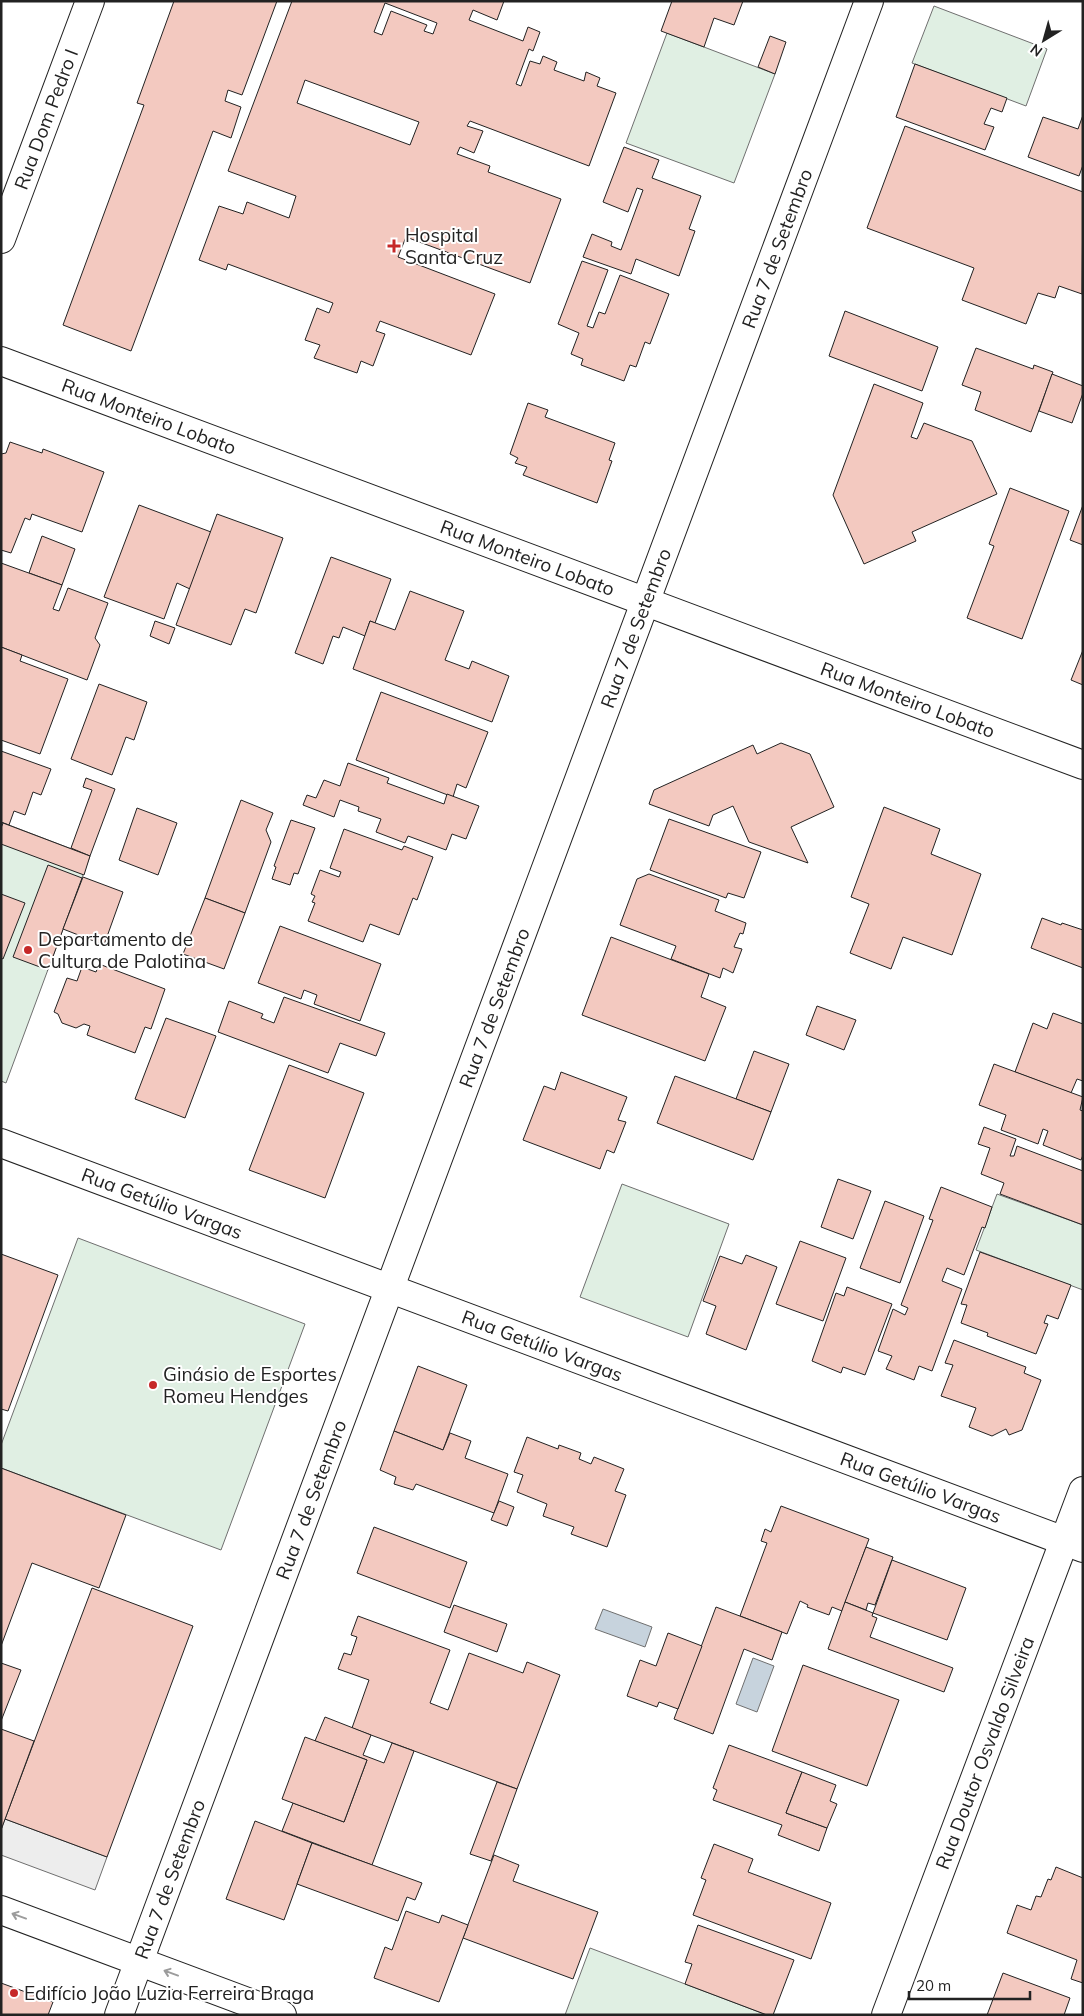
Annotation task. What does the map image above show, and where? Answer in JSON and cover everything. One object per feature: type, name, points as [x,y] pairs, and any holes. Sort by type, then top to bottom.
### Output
[{"type":"street","name":"Rua Dom Pedro I","points":[[1,239],[90,1]]},
{"type":"street","name":"Rua 7 de Setembro","points":[[120,2015],[869,1]]},
{"type":"street","name":"Rua Monteiro Lobato","points":[[1,361],[1083,765]]},
{"type":"street","name":"Rua Getúlio Vargas","points":[[1,1143],[1073,1545]]},
{"type":"street","name":"Rua Doutor Osvaldo Silveira","points":[[886,2015],[1073,1545],[1083,1491]]},
{"type":"street","points":[[1,1910],[282,2015]]},
{"type":"green space","points":[[934,6],[1047,49],[1026,106],[912,63]]},
{"type":"green space","points":[[667,33],[775,74],[734,183],[626,143]]},
{"type":"green space","name":"Departamento de Cultura de Palotina","points":[[1,822],[90,856],[6,1083],[1,1081]]},
{"type":"green space","points":[[622,1184],[729,1224],[688,1337],[580,1297]]},
{"type":"green space","points":[[997,1194],[1083,1225],[1083,1290],[976,1250]]},
{"type":"green space","name":"Ginásio de Esportes Romeu Hendges","points":[[78,1238],[305,1324],[221,1550],[1,1468],[1,1445]]},
{"type":"green space","points":[[590,1948],[767,2015],[565,2015]]},
{"type":"shaded area","points":[[603,1609],[652,1627],[645,1647],[595,1629]]},
{"type":"shaded area","points":[[753,1658],[774,1666],[757,1712],[736,1704]]},
{"type":"shaded area","points":[[5,1819],[107,1857],[95,1890],[1,1855],[1,1830]]},
{"type":"building","points":[[174,1],[277,1],[242,95],[228,90],[225,101],[241,107],[231,138],[213,131],[131,351],[63,325],[144,105],[137,103]]},
{"type":"building","points":[[292,1],[504,1],[497,20],[473,10],[469,20],[523,41],[528,27],[540,32],[533,51],[529,49],[516,84],[521,86],[530,61],[540,64],[543,56],[557,62],[554,70],[584,81],[586,72],[600,78],[597,86],[616,93],[589,166],[470,121],[467,126],[483,131],[474,153],[460,147],[457,154],[490,166],[488,172],[561,199],[530,283],[406,237],[398,257],[495,294],[471,355],[380,321],[376,331],[385,334],[373,366],[361,361],[357,373],[314,358],[320,345],[305,340],[317,308],[329,313],[333,303],[228,264],[226,270],[199,260],[219,206],[243,214],[247,202],[289,218],[296,196],[228,171]],"holes":[[[385,3],[437,23],[433,34],[424,31],[427,25],[391,11],[382,35],[374,32]],[[305,80],[419,122],[410,145],[297,103]]]},
{"type":"building","points":[[672,1],[743,1],[734,25],[714,18],[704,47],[661,31]]},
{"type":"building","points":[[770,36],[786,42],[775,74],[758,67]]},
{"type":"building","points":[[915,64],[1007,98],[1002,112],[991,108],[984,124],[994,127],[985,150],[896,117]]},
{"type":"building","points":[[1083,115],[1083,165],[1079,176],[1028,157],[1043,117],[1078,129]]},
{"type":"building","points":[[905,126],[1083,192],[1082,294],[1059,286],[1055,298],[1038,293],[1026,324],[962,300],[974,268],[867,228]]},
{"type":"building","points":[[624,147],[659,160],[652,178],[701,196],[689,229],[695,231],[679,276],[636,259],[631,274],[583,257],[592,234],[612,242],[611,246],[621,250],[643,190],[637,188],[628,212],[603,202]]},
{"type":"building","points":[[582,261],[608,270],[587,326],[593,328],[599,312],[605,314],[620,275],[669,294],[650,344],[645,342],[636,367],[630,365],[624,381],[581,365],[583,359],[571,354],[579,333],[558,324]]},
{"type":"building","points":[[845,311],[938,347],[922,391],[829,356]]},
{"type":"building","points":[[976,348],[1033,369],[1034,365],[1053,372],[1031,432],[975,410],[981,392],[962,385]]},
{"type":"building","points":[[1052,374],[1083,386],[1083,393],[1072,423],[1039,411]]},
{"type":"building","points":[[874,384],[923,403],[911,437],[917,439],[924,423],[972,441],[997,494],[912,532],[916,541],[864,564],[833,495]]},
{"type":"building","points":[[528,403],[548,410],[545,417],[615,443],[609,460],[612,461],[597,503],[523,475],[527,467],[515,463],[518,458],[510,454]]},
{"type":"building","points":[[10,442],[42,453],[43,449],[104,472],[82,532],[32,514],[30,520],[25,518],[11,553],[1,550],[1,454],[6,453]]},
{"type":"building","points":[[1010,488],[1069,511],[1022,639],[967,618],[994,546],[989,544]]},
{"type":"building","points":[[139,505],[211,532],[190,589],[177,583],[164,619],[104,597]]},
{"type":"building","points":[[1083,505],[1083,545],[1070,540]]},
{"type":"building","points":[[217,514],[283,538],[256,613],[245,609],[231,645],[176,625]]},
{"type":"building","points":[[42,536],[75,549],[62,585],[29,573]]},
{"type":"building","points":[[331,557],[391,579],[375,623],[370,621],[365,636],[343,627],[339,638],[333,636],[323,664],[295,653]]},
{"type":"building","points":[[1,563],[62,585],[53,609],[59,611],[68,588],[108,603],[95,638],[100,645],[87,680],[1,647]]},
{"type":"building","points":[[410,591],[464,611],[445,660],[469,669],[472,661],[509,676],[492,722],[353,669],[370,621],[395,630]]},
{"type":"building","points":[[155,621],[175,628],[169,644],[150,636]]},
{"type":"building","points":[[1,647],[22,655],[20,661],[68,679],[40,754],[1,740]]},
{"type":"building","points":[[1083,650],[1083,685],[1071,680]]},
{"type":"building","points":[[99,684],[147,702],[134,740],[126,737],[112,775],[71,759]]},
{"type":"building","points":[[381,692],[488,732],[466,788],[457,784],[453,797],[356,760]]},
{"type":"building","points":[[781,743],[810,754],[834,807],[791,827],[808,863],[749,842],[733,806],[713,815],[709,826],[649,804],[654,790],[753,745],[757,754]]},
{"type":"building","points":[[1,751],[51,769],[41,795],[33,792],[25,815],[14,811],[9,825],[1,822]]},
{"type":"building","points":[[348,763],[389,778],[387,783],[444,804],[447,794],[479,806],[466,839],[452,834],[446,850],[408,836],[405,843],[376,832],[381,819],[358,811],[359,807],[340,800],[334,817],[303,805],[307,795],[316,798],[324,780],[340,786]]},
{"type":"building","points":[[86,778],[115,789],[90,856],[71,848],[92,790],[83,787]]},
{"type":"building","points":[[241,800],[273,813],[266,830],[271,842],[245,913],[205,898]]},
{"type":"building","points":[[884,807],[940,829],[931,854],[981,874],[952,955],[903,937],[891,969],[850,953],[869,904],[851,897]]},
{"type":"building","points":[[137,808],[177,823],[158,875],[119,860]]},
{"type":"building","points":[[669,819],[761,852],[744,898],[728,893],[726,898],[650,870]]},
{"type":"building","points":[[291,820],[315,828],[298,874],[294,873],[290,885],[272,879],[276,867],[274,866]]},
{"type":"building","points":[[3,823],[90,856],[84,875],[1,844],[1,828]]},
{"type":"building","points":[[344,829],[402,850],[404,846],[433,857],[417,900],[413,898],[399,935],[370,924],[363,942],[308,921],[315,903],[312,902],[315,896],[311,894],[320,870],[339,877],[341,872],[330,868]]},
{"type":"building","points":[[48,865],[82,878],[48,970],[13,957]]},
{"type":"building","points":[[649,874],[719,900],[715,911],[746,923],[743,934],[740,933],[734,947],[742,949],[733,973],[723,968],[720,978],[671,959],[676,946],[620,925],[637,879]]},
{"type":"building","points":[[83,877],[123,892],[104,945],[63,929]]},
{"type":"building","points":[[1,894],[25,903],[3,959],[1,958]]},
{"type":"building","points":[[205,898],[245,913],[224,969],[183,954]]},
{"type":"building","points":[[1042,918],[1083,930],[1083,968],[1031,948]]},
{"type":"building","points":[[280,926],[381,964],[360,1021],[314,1004],[317,995],[304,990],[301,999],[258,983]]},
{"type":"building","points":[[611,937],[709,974],[701,997],[726,1007],[705,1061],[582,1015]]},
{"type":"building","points":[[99,964],[165,989],[151,1029],[145,1027],[135,1053],[87,1035],[90,1026],[84,1024],[76,1028],[62,1023],[58,1014],[54,1012],[67,978],[77,981],[82,967],[96,972]]},
{"type":"building","points":[[284,997],[385,1033],[376,1056],[340,1043],[328,1073],[218,1032],[229,1001],[263,1014],[261,1018],[274,1023]]},
{"type":"building","points":[[817,1006],[856,1020],[844,1050],[806,1035]]},
{"type":"building","points":[[1053,1013],[1083,1024],[1083,1081],[1077,1079],[1071,1093],[1015,1072],[1033,1023],[1047,1029]]},
{"type":"building","points":[[166,1018],[216,1036],[185,1118],[135,1099]]},
{"type":"building","points":[[754,1051],[789,1064],[771,1112],[736,1099]]},
{"type":"building","points":[[994,1064],[1083,1097],[1080,1110],[1083,1111],[1083,1155],[1081,1160],[1043,1145],[1048,1131],[1043,1129],[1038,1144],[1001,1130],[1006,1115],[979,1105]]},
{"type":"building","points":[[289,1065],[364,1093],[325,1198],[249,1170]]},
{"type":"building","points":[[561,1072],[627,1097],[618,1120],[626,1122],[614,1153],[607,1150],[600,1169],[523,1140],[544,1086],[555,1090]]},
{"type":"building","points":[[675,1076],[771,1112],[753,1160],[657,1123]]},
{"type":"building","points":[[984,1127],[1016,1139],[1010,1156],[1014,1156],[1017,1146],[1083,1171],[1083,1225],[1000,1194],[1004,1183],[981,1174],[990,1148],[978,1144]]},
{"type":"building","points":[[838,1179],[871,1191],[853,1239],[821,1227]]},
{"type":"building","points":[[941,1187],[992,1207],[985,1228],[982,1227],[964,1275],[947,1268],[942,1281],[962,1289],[932,1371],[919,1366],[914,1380],[886,1369],[892,1356],[878,1351],[893,1309],[905,1315],[908,1308],[901,1305],[933,1220],[929,1219]]},
{"type":"building","points":[[885,1201],[924,1216],[900,1283],[860,1268]]},
{"type":"building","points":[[800,1241],[846,1258],[823,1321],[776,1304]]},
{"type":"building","points":[[980,1252],[1071,1285],[1058,1319],[1047,1315],[1044,1323],[1048,1324],[1036,1354],[987,1336],[988,1333],[961,1323],[967,1305],[961,1304]]},
{"type":"building","points":[[1,1254],[58,1275],[8,1411],[1,1409]]},
{"type":"building","points":[[746,1255],[777,1267],[746,1350],[706,1334],[716,1306],[703,1301],[720,1256],[742,1264]]},
{"type":"building","points":[[847,1287],[892,1304],[865,1375],[843,1367],[841,1373],[812,1361],[836,1293],[844,1296]]},
{"type":"building","points":[[954,1340],[1026,1367],[1024,1373],[1041,1380],[1022,1430],[1009,1435],[1006,1429],[992,1436],[969,1427],[976,1408],[941,1396],[953,1365],[945,1363]]},
{"type":"building","points":[[418,1366],[467,1385],[443,1450],[394,1431]]},
{"type":"building","points":[[394,1431],[443,1450],[450,1433],[471,1441],[465,1458],[508,1474],[494,1513],[416,1484],[413,1490],[394,1484],[396,1477],[380,1470]]},
{"type":"building","points":[[527,1437],[558,1449],[559,1445],[581,1453],[579,1459],[591,1464],[594,1457],[624,1469],[615,1491],[626,1495],[607,1547],[571,1534],[574,1527],[543,1516],[547,1504],[517,1492],[523,1475],[514,1472]]},
{"type":"building","points":[[1,1468],[126,1515],[99,1588],[32,1563],[1,1646]]},
{"type":"building","points":[[499,1501],[514,1507],[507,1526],[491,1520]]},
{"type":"building","points":[[781,1506],[869,1539],[842,1611],[832,1607],[829,1615],[807,1607],[808,1605],[800,1601],[787,1634],[740,1616],[767,1543],[761,1541],[765,1529],[771,1532]]},
{"type":"building","points":[[374,1527],[467,1562],[450,1608],[357,1573]]},
{"type":"building","points":[[866,1547],[893,1557],[875,1605],[868,1603],[866,1610],[845,1602]]},
{"type":"building","points":[[892,1560],[966,1588],[947,1640],[873,1613]]},
{"type":"building","points":[[92,1588],[193,1626],[107,1857],[5,1819]]},
{"type":"building","points":[[845,1602],[873,1613],[872,1616],[877,1618],[870,1637],[953,1668],[944,1692],[828,1649]]},
{"type":"building","points":[[454,1605],[507,1624],[497,1652],[444,1632]]},
{"type":"building","points":[[716,1607],[782,1632],[772,1660],[744,1649],[713,1734],[674,1719]]},
{"type":"building","points":[[358,1616],[450,1650],[430,1703],[448,1710],[469,1653],[523,1673],[527,1662],[560,1675],[517,1789],[352,1728],[369,1680],[338,1669],[344,1653],[351,1655],[357,1637],[351,1635]]},
{"type":"building","points":[[668,1633],[702,1646],[678,1709],[659,1702],[657,1707],[627,1696],[640,1660],[656,1666]]},
{"type":"building","points":[[1,1663],[21,1670],[1,1721]]},
{"type":"building","points":[[803,1665],[899,1700],[867,1786],[772,1751]]},
{"type":"building","points":[[325,1717],[371,1735],[363,1755],[384,1763],[392,1743],[414,1751],[372,1865],[282,1831],[293,1803],[344,1822],[367,1760],[315,1741]]},
{"type":"building","points":[[1,1729],[34,1741],[1,1830]]},
{"type":"building","points":[[305,1737],[367,1760],[344,1822],[282,1799]]},
{"type":"building","points":[[729,1745],[802,1772],[786,1813],[827,1828],[819,1851],[778,1835],[782,1825],[713,1800],[717,1790],[713,1788]]},
{"type":"building","points":[[802,1772],[836,1785],[830,1801],[837,1804],[827,1828],[786,1813]]},
{"type":"building","points":[[497,1782],[517,1789],[491,1861],[470,1854]]},
{"type":"building","points":[[255,1821],[312,1843],[284,1920],[226,1899]]},
{"type":"building","points":[[312,1843],[422,1883],[415,1900],[407,1897],[398,1921],[297,1884]]},
{"type":"building","points":[[714,1844],[753,1859],[748,1872],[831,1903],[811,1959],[693,1915],[706,1880],[701,1878]]},
{"type":"building","points":[[494,1855],[519,1865],[513,1881],[598,1912],[573,1979],[463,1938]]},
{"type":"building","points":[[1056,1867],[1083,1878],[1083,1983],[1071,1979],[1077,1960],[1007,1933],[1017,1905],[1031,1910],[1036,1896],[1041,1897],[1048,1879],[1051,1880]]},
{"type":"building","points":[[406,1911],[439,1923],[442,1915],[468,1925],[439,2002],[374,1978],[385,1947],[392,1950]]},
{"type":"building","points":[[698,1925],[794,1960],[773,2015],[767,2015],[685,1984],[692,1964],[685,1962]]},
{"type":"building","points":[[1003,1973],[1070,1998],[1064,2015],[987,2015]]},
{"type":"building","name":"Edifício João Luzia Ferreira Braga","points":[[1,1983],[53,2002],[48,2015],[1,2015]]},
{"type":"place","name":"Hospital Santa Cruz","points":[[394,246]]},
{"type":"place","name":"Departamento de Cultura de Palotina","points":[[28,950]]},
{"type":"place","name":"Ginásio de Esportes Romeu Hendges","points":[[153,1385]]},
{"type":"place","name":"Edifício João Luzia Ferreira Braga","points":[[14,1993]]}]
